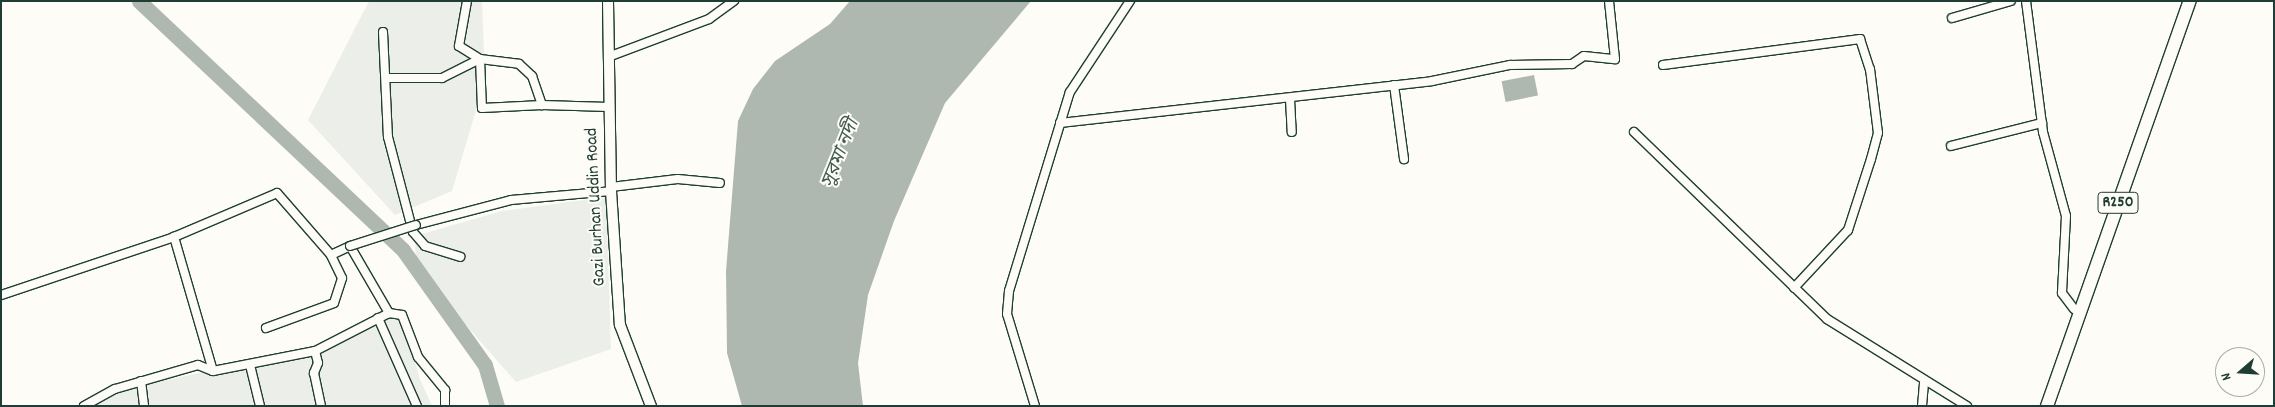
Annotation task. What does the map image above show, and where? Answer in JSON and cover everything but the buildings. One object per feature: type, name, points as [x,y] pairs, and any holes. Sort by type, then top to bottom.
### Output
[{"type":"main road","name":"R250","points":[[2041,406],[2183,1]]},
{"type":"main road","name":"R250","points":[[2047,406],[2190,1]]},
{"type":"street","points":[[467,1],[458,46],[480,59],[519,64],[532,76],[542,105]]},
{"type":"street","name":"Gazi Burhan Uddin Road","points":[[608,1],[611,189],[620,325],[651,406]]},
{"type":"street","points":[[608,57],[709,19],[734,1]]},
{"type":"street","points":[[1035,406],[1007,314],[1008,291],[1060,123],[1089,59],[1130,1]]},
{"type":"street","points":[[1060,123],[1290,99],[1394,85],[1510,65],[1572,64],[1584,56],[1615,59],[1609,1]]},
{"type":"street","points":[[1952,18],[1995,3],[2011,1]]},
{"type":"street","points":[[2026,1],[2042,123],[2066,216],[2062,293],[2074,309]]},
{"type":"street","points":[[382,32],[387,78],[388,137],[413,232],[425,246],[460,257]]},
{"type":"street","points":[[1663,64],[1860,39],[1870,69],[1878,133],[1848,230],[1794,288]]},
{"type":"street","points":[[387,78],[442,78],[480,59]]},
{"type":"street","points":[[480,59],[482,108],[542,105],[609,107]]},
{"type":"street","points":[[1394,85],[1404,159]]},
{"type":"street","points":[[1290,99],[1292,132]]},
{"type":"street","points":[[1951,146],[2042,123]]},
{"type":"street","points":[[1634,132],[1827,319],[1967,406]]},
{"type":"street","points":[[331,255],[350,246],[416,225],[512,200],[611,189],[678,179],[720,183]]},
{"type":"street","points":[[1,295],[174,237],[277,193],[331,255],[342,278],[334,303],[266,328]]},
{"type":"street","points":[[174,237],[213,371]]},
{"type":"street","points":[[350,246],[389,313]]},
{"type":"street","points":[[84,406],[97,404],[115,388],[198,365],[213,371],[315,351],[389,313],[402,315],[418,357],[445,390],[445,406]]},
{"type":"street","points":[[378,318],[417,406]]},
{"type":"street","points":[[315,351],[318,363],[314,373],[321,406]]},
{"type":"street","points":[[250,364],[260,406]]},
{"type":"street","points":[[141,381],[144,406]]},
{"type":"street","points":[[1922,406],[1924,381]]},
{"type":"shaded area","points":[[369,1],[482,1],[485,80],[452,191],[395,215],[308,120]]},
{"type":"shaded area","points":[[606,197],[611,349],[516,382],[416,268],[415,236],[502,211]]},
{"type":"shaded area","points":[[391,310],[408,334],[419,377],[432,406],[94,406],[129,388],[313,349]]},
{"type":"water","name":"সুরমা নদী","points":[[850,1],[1031,1],[945,103],[894,221],[868,295],[858,363],[863,406],[742,406],[727,353],[726,271],[738,121],[753,89],[775,61],[830,24]]},
{"type":"water","points":[[1534,75],[1538,96],[1506,102],[1502,81]]},
{"type":"waterway","points":[[139,1],[403,250],[485,365],[497,406]]}]
